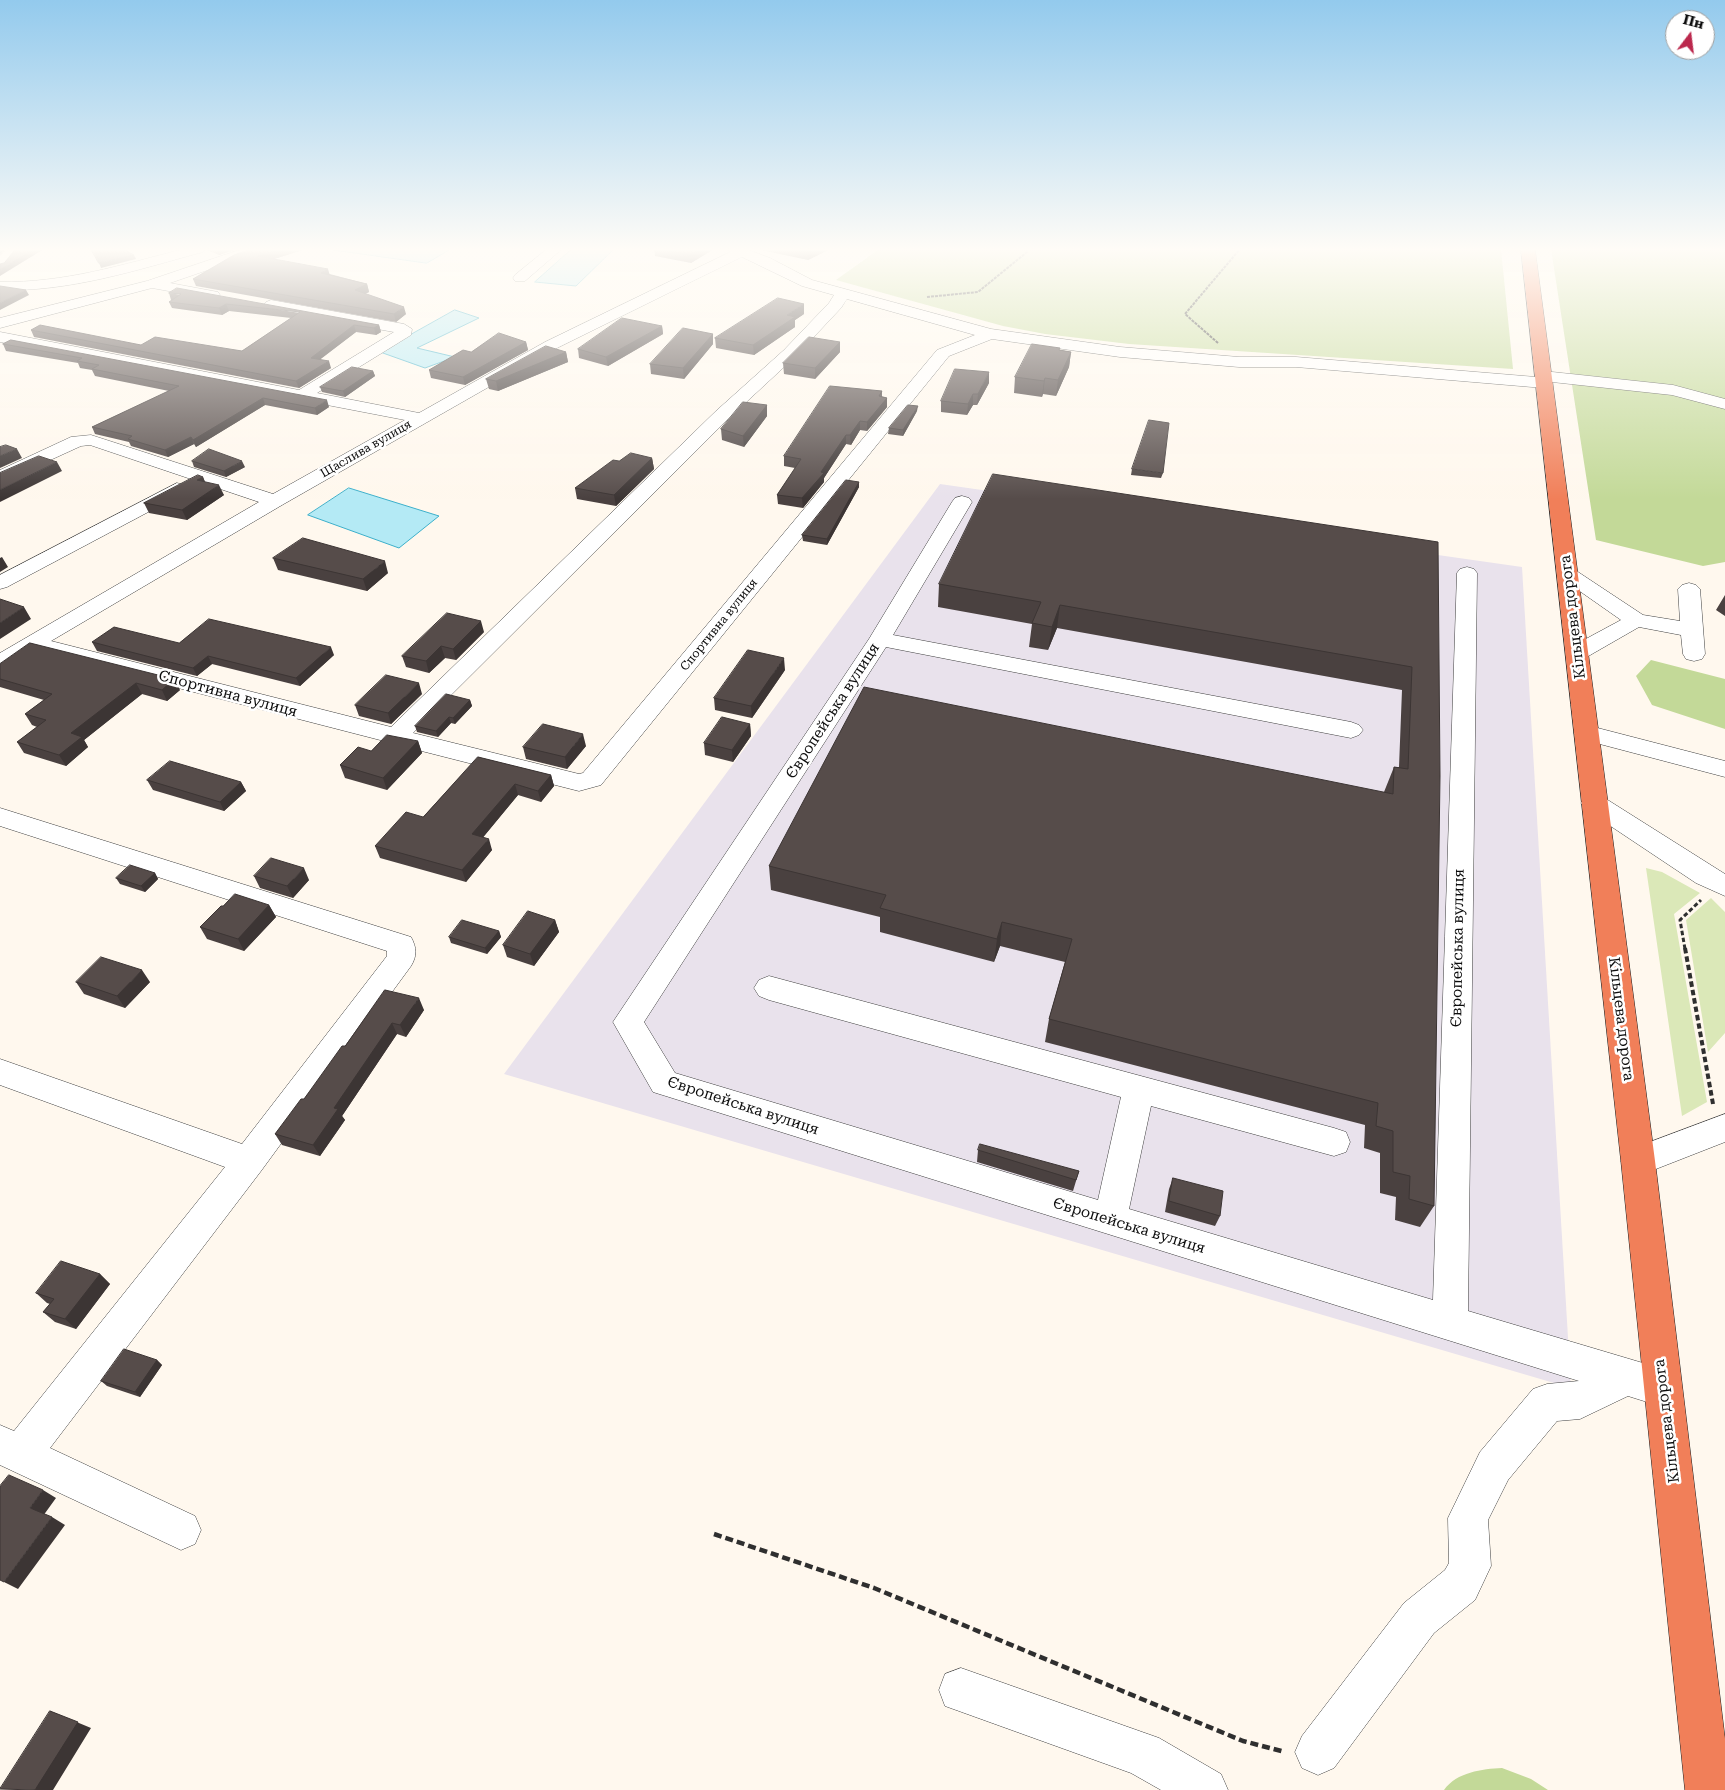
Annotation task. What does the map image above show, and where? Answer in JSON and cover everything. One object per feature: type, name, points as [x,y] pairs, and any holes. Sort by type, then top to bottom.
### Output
[{"type":"highway","name":"Кільцева дорога","points":[[1538,333],[1638,1161],[1645,1382],[1708,1790]]},
{"type":"street","points":[[302,395],[404,333]]},
{"type":"street","name":"Щаслива вулиця","points":[[0,662],[274,501],[419,418],[575,333]]},
{"type":"street","points":[[394,738],[722,415],[810,333]]},
{"type":"street","points":[[985,333],[1120,352],[1239,362],[1296,362],[1673,390],[1725,404]]},
{"type":"street","name":"Спортивна вулиця","points":[[32,643],[394,738],[579,783],[592,779],[943,352],[990,334]]},
{"type":"street","points":[[0,338],[419,418]]},
{"type":"street","points":[[0,478],[77,441],[91,440],[274,501]]},
{"type":"street","points":[[0,583],[199,477]]},
{"type":"street","name":"Європейська вулиця","points":[[962,502],[880,639],[628,1022],[664,1083],[1645,1382]]},
{"type":"street","name":"Європейська вулиця","points":[[1450,1323],[1467,573]]},
{"type":"street","points":[[1568,574],[1636,620],[1692,630]]},
{"type":"street","points":[[1689,589],[1694,654]]},
{"type":"street","points":[[1577,654],[1636,620]]},
{"type":"street","points":[[880,639],[1350,730]]},
{"type":"street","points":[[1586,733],[1725,769]]},
{"type":"street","points":[[1594,803],[1706,876],[1716,890]]},
{"type":"street","points":[[0,817],[401,945],[400,958],[249,1162],[10,1449],[181,1530]]},
{"type":"street","points":[[769,988],[1334,1142]]},
{"type":"street","points":[[0,1072],[249,1162]]},
{"type":"street","points":[[1110,1220],[1139,1089]]},
{"type":"street","points":[[1638,1161],[1720,1119]]},
{"type":"street","points":[[1318,1752],[1419,1618],[1460,1584],[1470,1566],[1468,1518],[1494,1466],[1547,1403],[1580,1400],[1645,1382]]},
{"type":"street","points":[[961,1690],[1143,1754],[1205,1790]]},
{"type":"path","points":[[1206,333],[1239,362]]},
{"type":"path","points":[[1716,890],[1680,920],[1720,1119]]},
{"type":"path","points":[[714,1534],[874,1588],[1242,1742],[1296,1754],[1318,1752]]},
{"type":"shaded area","points":[[940,484],[1522,567],[1571,1388],[504,1074]]},
{"type":"green space","points":[[1037,333],[1509,333],[1513,369],[1129,344]]},
{"type":"green space","points":[[1564,333],[1725,333],[1725,562],[1703,566],[1596,540]]},
{"type":"green space","points":[[1651,660],[1725,679],[1725,729],[1652,705],[1636,676]]},
{"type":"green space","points":[[1646,868],[1662,872],[1700,893],[1674,914],[1707,1102],[1682,1116]]},
{"type":"green space","points":[[1711,898],[1725,912],[1725,1033],[1708,1052],[1686,920]]},
{"type":"green space","points":[[1502,1768],[1531,1779],[1548,1790],[1444,1790],[1449,1784],[1463,1775],[1486,1769]]},
{"type":"water","points":[[415,333],[449,333],[417,348],[455,357],[425,368],[380,352]]},
{"type":"water","points":[[349,488],[439,516],[399,548],[308,515]]},
{"type":"building","points":[[44,333],[78,333],[141,345],[155,337],[242,351],[269,333],[344,333],[311,358],[329,361],[296,381]]},
{"type":"building","points":[[499,333],[526,342],[463,377],[429,370],[463,350],[471,352]]},
{"type":"building","points":[[601,333],[650,333],[606,357],[578,349]]},
{"type":"building","points":[[679,333],[713,334],[683,368],[650,364]]},
{"type":"building","points":[[724,333],[772,333],[753,345],[715,338]]},
{"type":"building","points":[[809,337],[840,342],[815,368],[783,363]]},
{"type":"building","points":[[11,340],[327,400],[315,408],[263,398],[193,440],[191,437],[165,450],[128,439],[132,436],[92,427],[179,386],[92,369],[99,365],[77,361],[82,358],[3,344]]},
{"type":"building","points":[[1032,344],[1060,348],[1059,350],[1071,352],[1058,380],[1045,378],[1044,381],[1015,377]]},
{"type":"building","points":[[546,346],[566,352],[496,381],[486,379]]},
{"type":"building","points":[[352,367],[373,371],[343,391],[320,387]]},
{"type":"building","points":[[955,369],[989,372],[978,394],[973,394],[968,404],[941,401]]},
{"type":"building","points":[[830,386],[882,391],[879,396],[887,398],[867,422],[860,421],[850,435],[846,435],[821,472],[824,473],[802,498],[777,495],[801,459],[784,456]]},
{"type":"building","points":[[743,402],[767,405],[743,436],[721,429]]},
{"type":"building","points":[[908,405],[918,406],[903,430],[889,428]]},
{"type":"building","points":[[1149,420],[1169,423],[1163,473],[1132,469]]},
{"type":"building","points":[[6,445],[17,449],[0,456],[0,447]]},
{"type":"building","points":[[209,449],[242,461],[224,471],[192,461]]},
{"type":"building","points":[[631,453],[652,458],[614,495],[575,488],[613,460],[619,461]]},
{"type":"building","points":[[39,456],[57,462],[0,490],[0,473]]},
{"type":"building","points":[[993,474],[1438,542],[1440,776],[1434,1206],[1409,1199],[1410,1176],[1393,1172],[1393,1131],[1376,1126],[1378,1103],[1049,1019],[1072,939],[1002,922],[997,939],[880,908],[886,895],[769,866],[864,687],[1393,794],[1394,767],[1408,769],[1412,667],[1060,605],[1052,627],[1032,623],[1041,602],[939,584]]},
{"type":"building","points":[[198,475],[203,477],[197,480],[219,485],[182,510],[144,503]]},
{"type":"building","points":[[846,480],[859,482],[827,539],[802,535]]},
{"type":"building","points":[[303,538],[385,561],[363,579],[273,558]]},
{"type":"building","points":[[0,599],[24,607],[0,623]]},
{"type":"building","points":[[447,613],[481,621],[453,649],[441,646],[426,661],[402,656]]},
{"type":"building","points":[[209,619],[331,647],[296,678],[208,656],[193,668],[92,642],[114,627],[179,643]]},
{"type":"building","points":[[30,643],[174,679],[162,690],[136,683],[71,733],[82,737],[59,755],[17,742],[46,720],[25,714],[52,694],[0,679],[0,664]]},
{"type":"building","points":[[748,650],[784,658],[751,706],[714,698]]},
{"type":"building","points":[[386,675],[419,683],[388,713],[355,705]]},
{"type":"building","points":[[446,694],[470,700],[453,718],[449,717],[436,731],[415,726]]},
{"type":"building","points":[[722,717],[750,724],[732,750],[704,743]]},
{"type":"building","points":[[543,724],[583,734],[565,757],[523,747]]},
{"type":"building","points":[[387,735],[418,741],[383,778],[340,765],[358,747],[371,751]]},
{"type":"building","points":[[478,757],[551,775],[538,791],[515,784],[472,834],[489,839],[462,870],[375,846],[406,812],[423,817]]},
{"type":"building","points":[[170,761],[241,782],[220,802],[147,780]]},
{"type":"building","points":[[271,858],[304,868],[287,886],[254,876]]},
{"type":"building","points":[[130,865],[155,873],[141,886],[116,878]]},
{"type":"building","points":[[235,894],[269,905],[238,939],[200,927],[221,906]]},
{"type":"building","points":[[528,911],[555,920],[530,954],[503,945]]},
{"type":"building","points":[[462,920],[499,931],[485,948],[449,937]]},
{"type":"building","points":[[101,957],[142,970],[117,996],[76,982]]},
{"type":"building","points":[[385,990],[419,998],[400,1025],[392,1023],[334,1108],[338,1109],[313,1145],[275,1134],[301,1099],[304,1099],[342,1046],[345,1046]]},
{"type":"building","points":[[980,1144],[1079,1171],[1076,1180],[978,1150]]},
{"type":"building","points":[[1173,1178],[1223,1191],[1220,1216],[1169,1201]]},
{"type":"building","points":[[61,1261],[100,1274],[65,1319],[43,1312],[54,1299],[36,1293]]},
{"type":"building","points":[[124,1349],[157,1360],[135,1392],[101,1381]]},
{"type":"building","points":[[9,1475],[43,1490],[30,1508],[52,1517],[4,1582],[0,1580],[0,1486]]},
{"type":"building","points":[[50,1711],[78,1722],[35,1790],[0,1789]]}]
